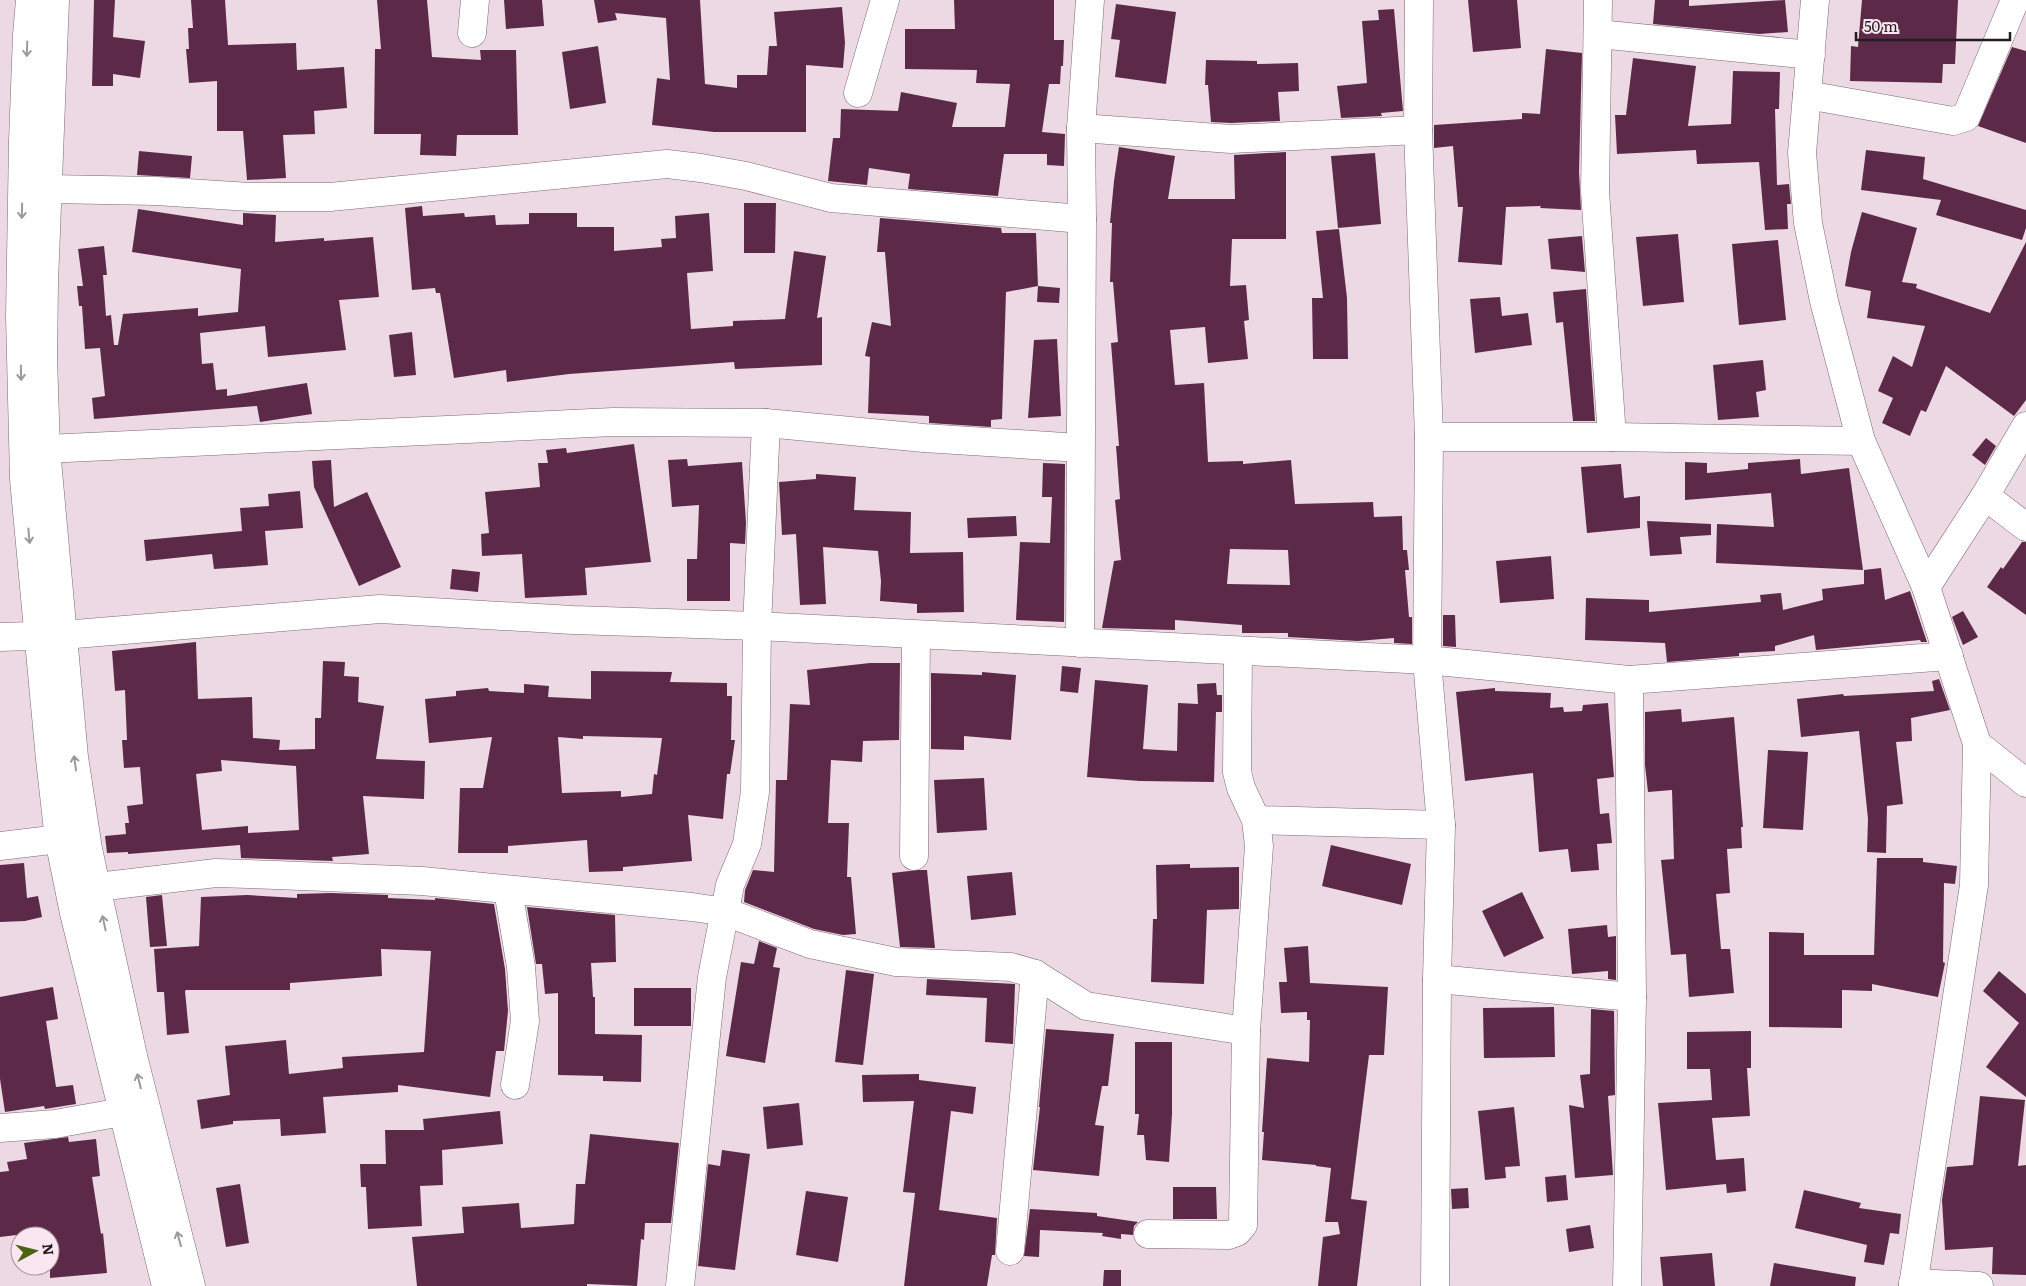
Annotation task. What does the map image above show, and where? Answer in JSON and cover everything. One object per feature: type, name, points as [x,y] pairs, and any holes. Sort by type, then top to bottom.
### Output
[{"type":"street","points":[[30,0],[23,141],[10,314],[24,479],[50,635],[74,758],[88,849],[133,1056],[191,1286]]},
{"type":"street","points":[[56,0],[44,293],[50,635],[60,839],[74,913],[166,1286]]},
{"type":"street","points":[[472,33],[475,0]]},
{"type":"street","points":[[858,93],[884,0]]},
{"type":"street","points":[[1080,643],[1081,128],[1090,0]]},
{"type":"street","points":[[1419,0],[1418,130],[1429,436],[1427,660],[1441,825],[1437,979],[1436,1286]]},
{"type":"street","points":[[1598,0],[1595,191],[1612,437]]},
{"type":"street","points":[[1815,0],[1802,153],[1808,223],[1824,302],[1861,441],[1926,587],[1977,744],[1974,885],[1913,1285],[1979,1286]]},
{"type":"street","points":[[1807,95],[1953,121],[1966,117],[2015,0]]},
{"type":"street","points":[[1598,34],[1811,56]]},
{"type":"street","points":[[1081,128],[1231,139],[1418,130]]},
{"type":"street","points":[[49,189],[156,191],[250,197],[330,197],[667,164],[746,176],[831,198],[1082,220]]},
{"type":"street","points":[[46,449],[613,422],[766,423],[924,438],[1080,448]]},
{"type":"street","points":[[680,1286],[712,977],[730,884],[747,844],[755,792],[757,626],[766,423]]},
{"type":"street","points":[[1926,587],[1985,496],[2026,426]]},
{"type":"street","points":[[1429,436],[1861,441]]},
{"type":"street","points":[[1985,496],[2026,527]]},
{"type":"street","points":[[0,637],[50,635],[380,609],[573,620],[757,626],[1427,660],[1629,680],[1949,656]]},
{"type":"street","points":[[914,856],[916,635]]},
{"type":"street","points":[[1148,1234],[1229,1235],[1237,1232],[1243,1225],[1246,1031],[1259,846],[1256,820],[1241,788],[1237,772],[1238,651]]},
{"type":"street","points":[[1627,1286],[1632,997],[1629,680]]},
{"type":"street","points":[[1977,744],[2026,783]]},
{"type":"street","points":[[1256,820],[1441,825]]},
{"type":"street","points":[[0,846],[60,839]]},
{"type":"street","points":[[97,887],[216,873],[422,881],[692,907],[726,912],[810,944],[896,962],[1011,967],[1035,974],[1086,1006],[1246,1031]]},
{"type":"street","points":[[508,890],[521,967],[525,1020],[515,1085]]},
{"type":"street","points":[[1010,1251],[1035,974]]},
{"type":"street","points":[[1437,979],[1632,997]]},
{"type":"street","points":[[0,1128],[55,1124],[122,1112]]},
{"type":"building","points":[[94,0],[115,0],[113,37],[145,41],[140,78],[113,74],[113,86],[92,86]]},
{"type":"building","points":[[191,0],[225,0],[228,45],[296,43],[297,70],[344,67],[347,108],[314,111],[315,134],[283,135],[286,178],[247,180],[243,131],[217,131],[217,81],[189,83],[186,49],[189,49],[188,28],[193,28]]},
{"type":"building","points":[[377,0],[427,0],[432,57],[481,60],[480,50],[516,50],[518,135],[457,135],[456,156],[420,155],[421,134],[374,134],[375,49],[381,49]]},
{"type":"building","points":[[504,0],[542,0],[544,26],[506,29]]},
{"type":"building","points":[[594,0],[700,0],[705,84],[737,88],[737,75],[767,75],[769,46],[777,46],[774,12],[842,7],[845,43],[843,68],[806,65],[806,132],[714,132],[652,125],[657,78],[670,80],[666,18],[615,13],[617,20],[598,23]]},
{"type":"building","points":[[954,0],[1054,0],[1054,40],[1064,40],[1063,66],[1061,66],[1060,84],[1049,84],[1042,132],[1065,134],[1064,166],[1047,165],[1047,154],[1004,154],[998,196],[908,189],[910,174],[869,168],[867,185],[828,181],[833,138],[840,138],[841,109],[898,111],[901,92],[957,103],[952,127],[1005,127],[1010,84],[976,83],[977,70],[905,69],[905,29],[955,29]]},
{"type":"building","points":[[1468,0],[1517,0],[1521,48],[1473,52]]},
{"type":"building","points":[[1655,0],[1689,0],[1689,6],[1785,0],[1788,32],[1759,34],[1653,24]]},
{"type":"building","points":[[1862,0],[1958,0],[1955,64],[1943,64],[1942,83],[1850,81],[1851,46],[1858,47]]},
{"type":"building","points":[[1116,4],[1176,12],[1166,84],[1115,77],[1120,40],[1111,39]]},
{"type":"building","points":[[1394,9],[1403,111],[1381,113],[1382,116],[1341,118],[1337,86],[1367,83],[1362,21],[1379,20],[1378,10]]},
{"type":"building","points":[[598,46],[606,103],[570,109],[562,52]]},
{"type":"building","points":[[2012,47],[2026,51],[2026,143],[1978,126]]},
{"type":"building","points":[[1546,49],[1582,53],[1579,172],[1581,210],[1540,208],[1541,206],[1506,207],[1502,265],[1458,262],[1463,207],[1458,207],[1453,146],[1434,148],[1434,125],[1522,119],[1522,113],[1540,114]]},
{"type":"building","points":[[1633,58],[1696,66],[1688,126],[1731,124],[1733,71],[1780,72],[1779,109],[1775,109],[1777,185],[1789,184],[1791,204],[1787,204],[1788,229],[1765,230],[1759,162],[1697,164],[1696,150],[1617,154],[1615,115],[1626,115]]},
{"type":"building","points":[[1206,60],[1257,61],[1257,64],[1298,63],[1299,91],[1278,92],[1280,121],[1211,122],[1208,85],[1205,85]]},
{"type":"building","points":[[1119,147],[1175,156],[1168,199],[1235,199],[1234,155],[1286,152],[1286,239],[1232,239],[1230,286],[1246,285],[1249,320],[1244,321],[1248,359],[1208,363],[1205,327],[1170,330],[1175,385],[1204,383],[1208,462],[1243,461],[1243,464],[1291,460],[1295,504],[1373,502],[1374,517],[1402,516],[1403,550],[1407,550],[1409,570],[1405,570],[1409,617],[1412,617],[1412,644],[1394,643],[1394,638],[1358,641],[1288,637],[1288,633],[1242,633],[1242,625],[1175,620],[1175,630],[1102,628],[1114,561],[1121,560],[1115,500],[1120,499],[1116,446],[1119,446],[1111,343],[1118,342],[1113,282],[1110,282],[1112,223],[1110,223]],"holes":[[[1230,549],[1288,550],[1290,585],[1227,584]]]},
{"type":"building","points":[[1866,150],[1925,157],[1923,179],[2026,210],[2026,228],[2022,240],[1936,215],[1941,200],[1861,190]]},
{"type":"building","points":[[139,151],[192,156],[190,178],[137,175]]},
{"type":"building","points":[[1375,153],[1381,224],[1338,228],[1331,156]]},
{"type":"building","points":[[744,203],[776,203],[775,253],[744,253]]},
{"type":"building","points":[[422,206],[423,216],[464,213],[465,217],[495,215],[496,225],[529,224],[529,213],[577,213],[577,227],[614,227],[614,251],[662,247],[661,239],[676,238],[675,216],[709,213],[713,271],[687,273],[691,329],[733,326],[733,321],[785,319],[794,251],[826,256],[817,318],[822,317],[822,365],[735,369],[734,362],[569,374],[507,382],[506,370],[454,378],[440,293],[436,293],[435,288],[412,290],[405,208]]},
{"type":"building","points":[[138,209],[243,225],[243,213],[276,215],[275,242],[373,237],[379,297],[339,300],[346,350],[268,357],[265,326],[200,333],[202,364],[213,363],[216,390],[227,389],[227,396],[307,383],[312,414],[260,422],[257,406],[94,419],[92,398],[105,396],[100,348],[85,349],[82,306],[79,306],[77,286],[83,286],[78,249],[104,246],[107,275],[103,275],[106,316],[111,315],[114,345],[118,345],[123,314],[198,308],[198,316],[238,312],[241,269],[132,252]]},
{"type":"building","points":[[1862,212],[1917,228],[1902,282],[1917,284],[1916,288],[1990,313],[2026,242],[2026,400],[2014,416],[1946,366],[1926,412],[1921,410],[1910,436],[1882,423],[1893,398],[1878,391],[1893,356],[1912,367],[1925,326],[1867,318],[1871,291],[1845,286],[1851,252]]},
{"type":"building","points":[[880,218],[1001,228],[1002,233],[1036,233],[1038,286],[1006,292],[1002,419],[991,420],[991,427],[929,423],[929,416],[868,413],[870,357],[865,356],[872,322],[891,326],[885,252],[877,252]]},
{"type":"building","points":[[1339,229],[1347,298],[1348,359],[1313,359],[1312,298],[1323,298],[1316,231]]},
{"type":"building","points":[[1678,234],[1684,302],[1643,306],[1636,237]]},
{"type":"building","points":[[1582,236],[1585,272],[1551,269],[1548,239]]},
{"type":"building","points":[[1778,240],[1786,320],[1739,325],[1732,244]]},
{"type":"building","points":[[1038,286],[1060,288],[1059,303],[1037,302]]},
{"type":"building","points":[[1586,289],[1595,421],[1573,421],[1563,322],[1556,323],[1553,292]]},
{"type":"building","points":[[1500,297],[1502,316],[1528,313],[1532,345],[1475,353],[1470,299]]},
{"type":"building","points":[[412,332],[416,375],[394,377],[389,335]]},
{"type":"building","points":[[1057,339],[1061,416],[1028,418],[1034,340]]},
{"type":"building","points":[[1763,360],[1766,390],[1756,392],[1759,417],[1718,420],[1713,365]]},
{"type":"building","points":[[1986,438],[1996,446],[1985,465],[1972,455]]},
{"type":"building","points":[[634,444],[651,562],[585,568],[587,595],[525,598],[522,554],[482,556],[481,534],[489,533],[485,492],[540,487],[538,463],[548,463],[546,450],[566,448],[567,453]]},
{"type":"building","points":[[687,459],[688,466],[742,462],[746,523],[745,544],[730,543],[730,601],[687,601],[687,559],[697,559],[699,505],[672,507],[668,460]]},
{"type":"building","points":[[1800,459],[1801,474],[1849,468],[1863,570],[1716,563],[1717,524],[1774,527],[1771,493],[1685,500],[1685,462],[1707,463],[1707,473],[1748,469],[1748,463]]},
{"type":"building","points":[[331,460],[334,507],[367,492],[401,567],[359,586],[314,487],[312,461]]},
{"type":"building","points":[[1043,463],[1065,464],[1064,622],[1016,620],[1020,542],[1050,543],[1052,497],[1042,497]]},
{"type":"building","points":[[1621,464],[1624,498],[1640,496],[1640,528],[1587,533],[1581,467]]},
{"type":"building","points":[[816,474],[856,477],[854,510],[911,512],[910,553],[963,552],[964,612],[917,613],[917,604],[880,601],[881,581],[878,551],[823,547],[826,604],[800,605],[796,534],[782,535],[779,482],[816,479]]},
{"type":"building","points":[[300,491],[303,528],[265,531],[268,565],[214,569],[212,554],[146,561],[144,540],[242,531],[240,508],[269,506],[268,494]]},
{"type":"building","points":[[1016,516],[1017,536],[968,538],[967,518]]},
{"type":"building","points":[[1647,521],[1711,524],[1711,535],[1680,537],[1682,554],[1650,556]]},
{"type":"building","points":[[2022,542],[2026,542],[2026,615],[1987,587],[2001,567],[2003,569]]},
{"type":"building","points":[[1551,556],[1554,599],[1500,603],[1496,561]]},
{"type":"building","points":[[1881,568],[1885,600],[1910,591],[1927,642],[1921,642],[1920,640],[1816,650],[1814,635],[1775,646],[1775,651],[1739,653],[1739,656],[1667,662],[1665,643],[1585,640],[1586,598],[1649,600],[1649,612],[1761,602],[1760,595],[1781,593],[1783,610],[1823,600],[1822,589],[1864,584],[1864,570]]},
{"type":"building","points":[[452,569],[480,572],[478,592],[450,589]]},
{"type":"building","points":[[1963,611],[1978,637],[1963,645],[1952,617]]},
{"type":"building","points":[[1443,615],[1455,615],[1456,647],[1443,646]]},
{"type":"building","points":[[196,642],[198,699],[252,697],[253,738],[280,740],[279,750],[315,749],[315,718],[321,718],[323,661],[345,662],[344,676],[359,677],[358,702],[384,706],[376,759],[425,761],[424,799],[363,796],[369,854],[332,857],[333,861],[241,858],[240,845],[128,854],[128,852],[107,853],[105,836],[126,834],[125,823],[129,823],[127,806],[143,804],[140,767],[124,768],[122,740],[127,740],[125,690],[115,691],[112,651]],"holes":[[[221,760],[296,766],[299,830],[248,833],[248,826],[202,830],[196,774],[222,771]]]},
{"type":"building","points":[[870,663],[900,663],[899,740],[863,741],[862,762],[831,760],[828,823],[849,823],[847,877],[851,877],[856,934],[843,935],[814,929],[744,902],[745,890],[753,870],[774,872],[776,780],[787,780],[790,704],[810,705],[807,670]]},
{"type":"building","points":[[1062,666],[1081,668],[1078,693],[1060,691]]},
{"type":"building","points":[[591,671],[672,672],[670,682],[727,683],[727,696],[732,696],[731,740],[735,740],[730,774],[727,774],[723,819],[688,815],[692,861],[623,867],[623,871],[589,872],[587,840],[508,846],[508,853],[458,853],[460,788],[483,788],[492,737],[429,743],[425,699],[456,696],[456,691],[488,688],[489,691],[524,693],[524,684],[549,686],[548,697],[591,699]],"holes":[[[583,736],[662,738],[657,775],[654,774],[652,794],[621,797],[621,791],[562,793],[558,737],[583,739]]]},
{"type":"building","points":[[982,672],[1016,675],[1011,740],[964,736],[964,750],[931,749],[931,673],[982,675]]},
{"type":"building","points":[[1939,679],[1950,710],[1911,718],[1912,741],[1896,742],[1903,804],[1887,806],[1886,853],[1867,852],[1868,819],[1859,731],[1801,737],[1797,699],[1843,694],[1844,696],[1934,691],[1932,681]]},
{"type":"building","points":[[1095,680],[1148,685],[1143,749],[1177,751],[1178,703],[1198,704],[1197,684],[1216,683],[1217,695],[1222,695],[1222,712],[1216,712],[1214,782],[1140,781],[1087,777]]},
{"type":"building","points":[[1495,688],[1495,691],[1551,693],[1550,708],[1563,707],[1564,712],[1582,711],[1583,705],[1608,703],[1614,777],[1597,779],[1600,814],[1609,813],[1612,843],[1597,844],[1599,870],[1571,872],[1568,849],[1539,852],[1533,773],[1465,781],[1456,692]]},
{"type":"building","points":[[1681,709],[1682,722],[1734,717],[1743,827],[1741,827],[1742,848],[1727,849],[1730,893],[1716,894],[1721,949],[1730,949],[1734,993],[1689,997],[1686,954],[1671,955],[1661,860],[1674,859],[1672,790],[1648,792],[1645,765],[1645,712]]},
{"type":"building","points":[[1768,750],[1808,752],[1803,830],[1763,828]]},
{"type":"building","points":[[984,778],[987,830],[937,833],[934,780]]},
{"type":"building","points":[[1331,845],[1411,864],[1402,905],[1322,886]]},
{"type":"building","points":[[1877,858],[1923,858],[1923,862],[1957,866],[1955,884],[1944,883],[1943,962],[1945,963],[1938,997],[1872,984],[1872,991],[1842,990],[1842,1028],[1769,1027],[1769,932],[1804,933],[1804,955],[1874,955]]},
{"type":"building","points":[[24,863],[27,898],[38,896],[42,917],[25,921],[0,922],[0,865]]},
{"type":"building","points":[[1190,864],[1190,868],[1239,867],[1239,909],[1207,910],[1204,984],[1151,982],[1153,919],[1157,919],[1156,865]]},
{"type":"building","points":[[927,870],[935,948],[900,947],[892,873]]},
{"type":"building","points":[[1012,872],[1016,915],[971,920],[967,876]]},
{"type":"building","points":[[1522,892],[1544,938],[1504,957],[1482,911]]},
{"type":"building","points":[[297,894],[388,895],[388,898],[435,900],[435,898],[494,904],[505,969],[508,1011],[504,1051],[496,1051],[490,1097],[398,1085],[398,1092],[323,1097],[326,1133],[281,1136],[280,1119],[233,1121],[233,1124],[201,1129],[197,1100],[230,1095],[225,1046],[286,1040],[289,1074],[343,1068],[342,1057],[424,1052],[431,951],[381,949],[382,976],[290,983],[290,990],[186,990],[189,1033],[167,1035],[164,992],[157,992],[154,949],[199,946],[201,897],[247,895],[297,898]]},
{"type":"building","points":[[162,895],[167,946],[150,947],[146,897]]},
{"type":"building","points":[[527,907],[615,915],[616,962],[591,963],[593,997],[595,997],[595,1034],[642,1035],[641,1082],[603,1081],[603,1076],[558,1075],[558,993],[545,994],[542,964],[536,964]]},
{"type":"building","points":[[1607,925],[1608,937],[1616,936],[1616,980],[1608,979],[1608,971],[1572,974],[1568,929]]},
{"type":"building","points":[[759,941],[777,948],[773,967],[780,968],[765,1063],[726,1056],[741,962],[754,964]]},
{"type":"building","points":[[1308,946],[1310,983],[1388,987],[1384,1055],[1369,1055],[1351,1199],[1367,1201],[1357,1286],[1318,1286],[1323,1237],[1340,1234],[1338,1222],[1325,1222],[1331,1168],[1262,1160],[1267,1058],[1309,1062],[1310,1020],[1307,1020],[1307,1012],[1281,1013],[1279,982],[1287,982],[1284,948]]},
{"type":"building","points":[[846,970],[874,974],[863,1065],[835,1062]]},
{"type":"building","points":[[1999,971],[2026,994],[2026,1097],[1986,1067],[2019,1023],[1983,991]]},
{"type":"building","points":[[927,979],[1015,984],[1013,1044],[985,1042],[987,998],[926,995]]},
{"type":"building","points":[[53,987],[58,1019],[46,1021],[56,1087],[73,1085],[76,1104],[45,1109],[44,1106],[5,1112],[0,1079],[0,997]]},
{"type":"building","points":[[634,988],[691,988],[691,1026],[634,1026]]},
{"type":"building","points":[[1554,1007],[1555,1057],[1484,1058],[1483,1008]]},
{"type":"building","points":[[1591,1009],[1614,1011],[1615,1095],[1608,1096],[1613,1175],[1575,1178],[1569,1105],[1584,1108],[1580,1075],[1590,1074]]},
{"type":"building","points":[[1046,1029],[1114,1034],[1108,1086],[1102,1086],[1095,1125],[1104,1126],[1099,1176],[1033,1170]]},
{"type":"building","points":[[1751,1031],[1751,1068],[1747,1068],[1750,1116],[1712,1118],[1716,1160],[1744,1158],[1746,1191],[1727,1193],[1726,1184],[1666,1190],[1658,1103],[1712,1100],[1710,1069],[1687,1069],[1687,1032]]},
{"type":"building","points":[[1135,1042],[1172,1042],[1172,1114],[1169,1162],[1146,1160],[1144,1135],[1137,1135],[1139,1114],[1135,1114]]},
{"type":"building","points":[[919,1074],[919,1080],[976,1087],[973,1114],[951,1111],[939,1210],[997,1218],[995,1255],[992,1255],[987,1286],[904,1286],[915,1193],[903,1192],[914,1101],[863,1102],[862,1075]]},
{"type":"building","points":[[1980,1096],[2025,1100],[2018,1166],[2026,1165],[2026,1275],[1992,1274],[1993,1247],[1945,1250],[1942,1200],[1947,1167],[1973,1165]]},
{"type":"building","points":[[799,1103],[803,1145],[767,1149],[763,1107]]},
{"type":"building","points":[[1514,1107],[1520,1166],[1505,1167],[1506,1178],[1485,1180],[1478,1111]]},
{"type":"building","points":[[500,1111],[503,1144],[442,1150],[443,1185],[420,1186],[422,1226],[368,1229],[366,1187],[361,1187],[360,1164],[386,1164],[385,1130],[424,1130],[423,1119]]},
{"type":"building","points":[[590,1134],[679,1143],[671,1223],[645,1223],[644,1240],[641,1239],[637,1286],[587,1284],[587,1286],[417,1286],[412,1237],[464,1233],[462,1207],[519,1203],[521,1228],[574,1224],[576,1184],[585,1184]]},
{"type":"building","points":[[68,1137],[69,1142],[96,1139],[100,1176],[92,1177],[101,1234],[103,1233],[107,1273],[50,1278],[50,1276],[60,1276],[60,1226],[10,1226],[10,1236],[0,1237],[0,1172],[9,1171],[7,1162],[27,1159],[24,1143]]},
{"type":"building","points":[[722,1150],[750,1154],[735,1270],[698,1266],[708,1164],[720,1166]]},
{"type":"building","points":[[1566,1175],[1568,1200],[1547,1202],[1545,1177]]},
{"type":"building","points":[[240,1184],[249,1243],[226,1247],[216,1188]]},
{"type":"building","points":[[1173,1187],[1216,1187],[1217,1219],[1173,1219]]},
{"type":"building","points":[[1468,1188],[1469,1208],[1452,1209],[1451,1189]]},
{"type":"building","points":[[1804,1190],[1861,1203],[1859,1208],[1901,1214],[1899,1234],[1890,1233],[1884,1265],[1864,1262],[1867,1245],[1795,1228]]},
{"type":"building","points":[[806,1191],[848,1197],[838,1262],[796,1255]]},
{"type":"building","points":[[1030,1209],[1097,1213],[1097,1216],[1138,1222],[1134,1226],[1133,1235],[1121,1234],[1121,1239],[1102,1236],[1103,1233],[1040,1230],[1039,1257],[1024,1256]]},
{"type":"building","points":[[1590,1225],[1594,1248],[1569,1252],[1566,1229]]},
{"type":"building","points":[[1712,1253],[1715,1286],[1663,1286],[1660,1257]]},
{"type":"building","points":[[1774,1263],[1856,1277],[1855,1286],[1770,1286]]},
{"type":"building","points":[[1104,1270],[1121,1270],[1121,1286],[1103,1286]]}]
